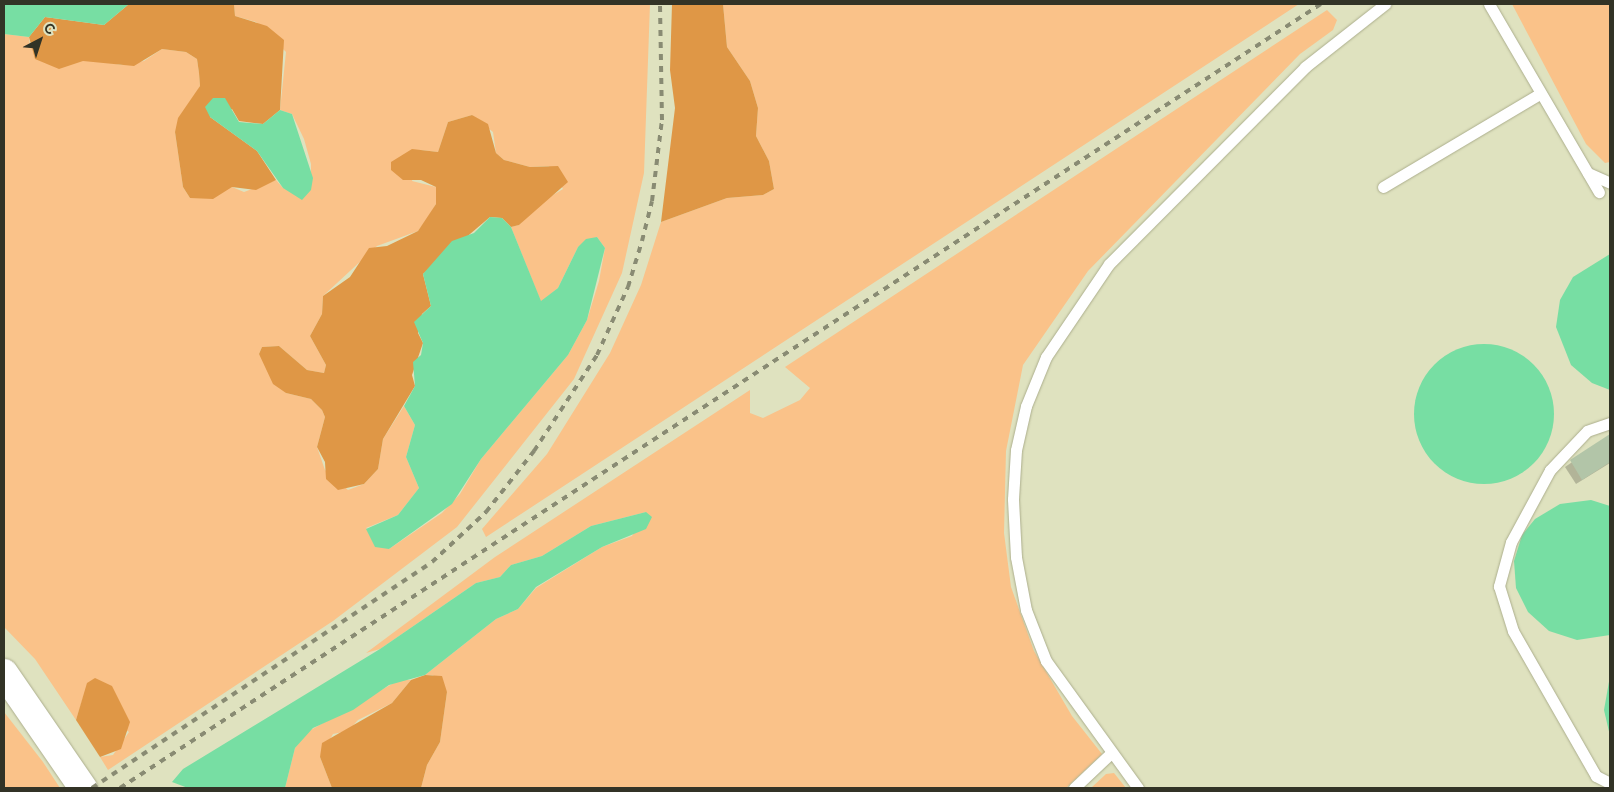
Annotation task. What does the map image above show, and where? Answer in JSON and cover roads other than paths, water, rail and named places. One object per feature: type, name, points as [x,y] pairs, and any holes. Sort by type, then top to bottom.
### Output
[{"type":"main road","points":[[4,673],[41,722],[83,788]]},
{"type":"lane","points":[[1138,788],[1046,661],[1026,610],[1016,557],[1014,499],[1016,450],[1026,406],[1046,357],[1109,264],[1305,68],[1385,4]]},
{"type":"lane","points":[[1489,4],[1538,94],[1599,192]]},
{"type":"lane","points":[[1383,187],[1538,94]]},
{"type":"lane","points":[[1588,173],[1610,183]]},
{"type":"lane","points":[[1610,423],[1587,431],[1550,470],[1511,542],[1499,586],[1513,631],[1596,776],[1610,783]]},
{"type":"lane","points":[[1074,788],[1111,753]]},
{"type":"railway","points":[[92,788],[432,562],[486,512],[534,451],[597,355],[628,287],[642,241],[652,201],[662,120],[660,4]]},
{"type":"railway","points":[[120,788],[1321,4]]}]
